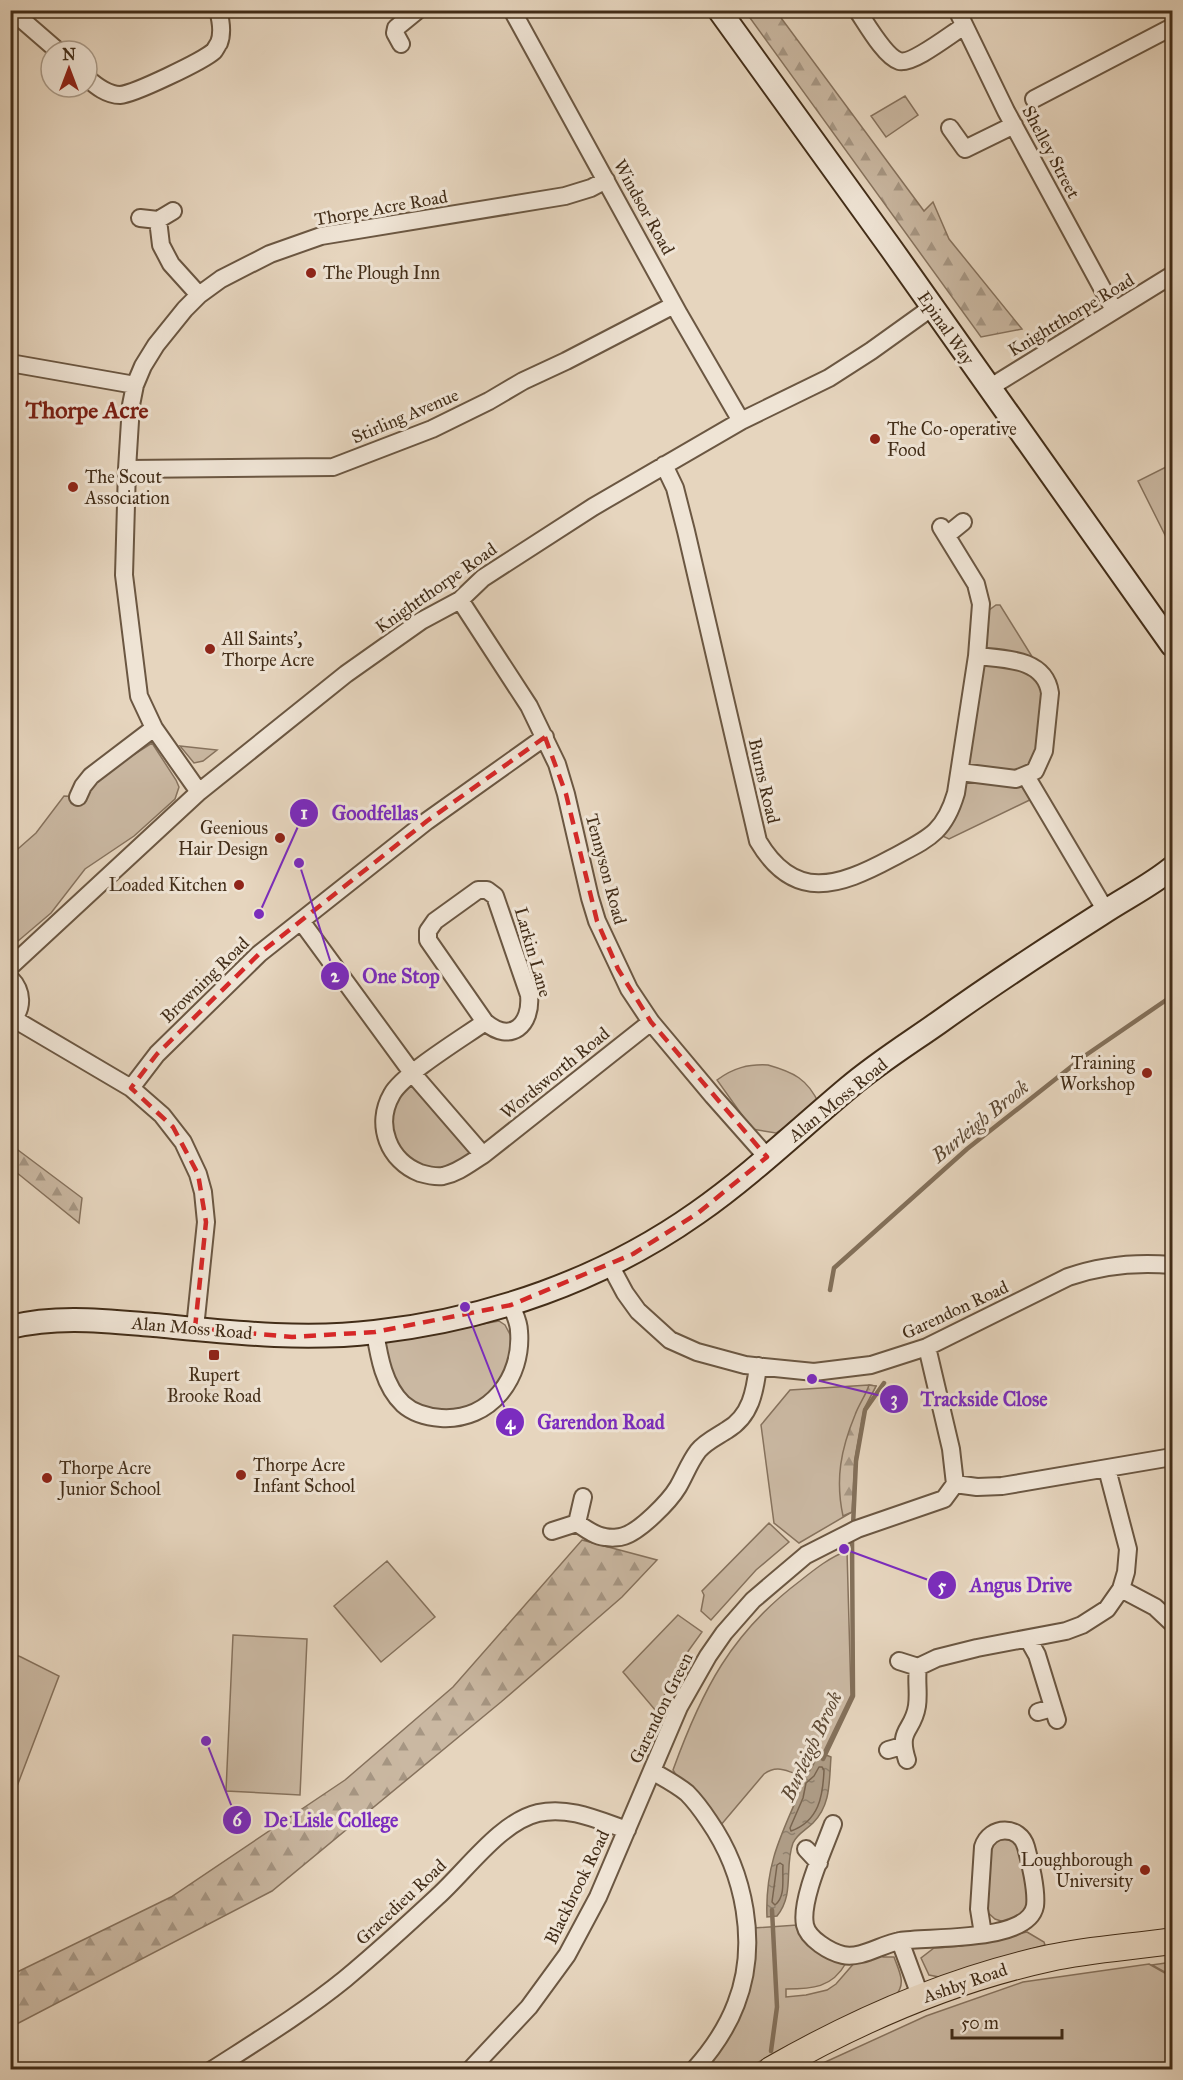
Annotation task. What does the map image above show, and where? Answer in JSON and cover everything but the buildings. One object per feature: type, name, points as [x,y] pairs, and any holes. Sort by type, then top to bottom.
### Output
[{"type":"main road","name":"Ashby Road","points":[[780,2065],[866,2021],[921,1998],[998,1971],[1106,1948],[1173,1941]]},
{"type":"street","points":[[99,87],[111,94],[121,95],[203,58],[214,50],[219,42],[221,22],[218,10]]},
{"type":"street","name":"Windsor Road","points":[[513,10],[674,305],[741,422]]},
{"type":"street","name":"Epinal Way","points":[[719,10],[1173,645]]},
{"type":"street","points":[[857,10],[888,54],[898,61],[909,62],[964,26]]},
{"type":"street","name":"Shelley Street","points":[[957,10],[1014,125],[1114,309]]},
{"type":"street","points":[[12,13],[43,39]]},
{"type":"street","points":[[1034,99],[1173,27]]},
{"type":"street","points":[[950,128],[965,149],[1014,125]]},
{"type":"street","name":"Thorpe Acre Road","points":[[200,792],[154,728],[139,696],[124,575],[129,427],[135,385],[156,345],[185,309],[221,279],[252,262],[321,236],[565,196],[591,188],[606,180]]},
{"type":"street","points":[[140,218],[158,219],[173,211]]},
{"type":"street","points":[[158,219],[161,245],[171,264],[199,295]]},
{"type":"street","name":"Knightthorpe Road","points":[[989,388],[1114,309],[1133,301],[1173,275]]},
{"type":"street","name":"Stirling Avenue","points":[[127,469],[333,467],[432,429],[674,305]]},
{"type":"street","name":"Knightthorpe Road","points":[[10,967],[200,792],[346,674],[421,621],[460,600],[483,578],[593,507],[741,422],[829,378],[932,308]]},
{"type":"street","points":[[10,363],[135,385]]},
{"type":"street","name":"Burns Road","points":[[664,465],[675,488],[687,531],[758,841],[776,866],[789,875],[815,884],[845,880],[870,870],[936,832],[950,812],[960,772],[981,616],[979,592],[944,531],[963,522]]},
{"type":"street","name":"Tennyson Road","points":[[460,600],[510,676],[545,737],[557,764],[597,921],[624,979],[651,1022],[767,1157]]},
{"type":"street","points":[[960,772],[1016,779],[1035,771],[1044,751],[1049,684],[1043,675],[1023,662],[977,656]]},
{"type":"street","points":[[78,797],[91,776],[154,728]]},
{"type":"street","name":"Browning Road","points":[[131,1088],[165,1046],[259,954],[428,821],[545,737]]},
{"type":"street","points":[[1026,776],[1106,911]]},
{"type":"street","name":"Alan Moss Road","points":[[10,1327],[76,1319],[292,1337],[375,1332],[447,1320],[511,1305],[547,1292],[633,1254],[698,1213],[852,1085],[966,1003],[1106,911],[1168,874]]},
{"type":"street","name":"Larkin Lane","points":[[478,890],[487,890],[495,896],[529,995],[530,1007],[527,1018],[520,1027],[508,1033],[495,1030],[485,1022],[428,940],[428,931],[435,921],[478,890]]},
{"type":"street","points":[[301,921],[413,1074],[483,1155]]},
{"type":"street","points":[[10,978],[18,987],[21,998],[20,1009],[12,1020],[131,1088],[149,1101],[173,1127],[183,1142],[198,1174],[203,1192],[206,1222],[195,1328]]},
{"type":"street","points":[[413,1074],[485,1022]]},
{"type":"street","name":"Wordsworth Road","points":[[413,1074],[393,1092],[385,1108],[384,1126],[388,1144],[399,1160],[410,1169],[440,1176],[456,1172],[483,1155],[651,1022]]},
{"type":"street","name":"Garendon Road","points":[[610,1265],[638,1311],[670,1340],[697,1352],[790,1371],[833,1370],[871,1365],[927,1347],[1060,1281],[1084,1272],[1123,1265],[1173,1264]]},
{"type":"street","points":[[375,1332],[380,1361],[390,1386],[404,1405],[427,1417],[453,1419],[477,1412],[497,1398],[511,1379],[519,1352],[519,1329],[511,1305]]},
{"type":"street","points":[[927,1347],[951,1449],[955,1484],[977,1487],[1002,1486],[1173,1456]]},
{"type":"street","points":[[552,1531],[577,1523],[606,1538],[623,1537],[639,1528],[677,1490],[699,1449],[732,1427],[746,1413],[754,1393],[758,1366]]},
{"type":"street","points":[[899,1661],[918,1667],[937,1658],[1065,1631],[1082,1625],[1107,1609],[1121,1588],[1126,1572],[1128,1549],[1107,1469]]},
{"type":"street","name":"Garendon Green","points":[[627,1830],[679,1707],[708,1656],[746,1606],[806,1555],[853,1530],[944,1499],[955,1484]]},
{"type":"street","points":[[577,1523],[583,1497]]},
{"type":"street","points":[[1121,1588],[1155,1607],[1173,1623]]},
{"type":"street","points":[[1028,1639],[1037,1655],[1049,1713]]},
{"type":"street","points":[[899,1752],[917,1706],[918,1667]]},
{"type":"street","points":[[652,1771],[687,1794],[720,1836],[741,1888],[745,1913],[744,1976],[736,2003],[719,2038],[694,2070]]},
{"type":"street","name":"Gracedieu Road","points":[[212,2070],[285,2022],[344,1979],[439,1896],[504,1831],[522,1819],[538,1813],[555,1811],[575,1813],[627,1830]]},
{"type":"street","points":[[833,1824],[804,1911],[806,1927],[812,1936],[825,1947],[837,1954],[850,1956],[900,1941],[982,1934],[1009,1929],[1023,1923],[1033,1912],[1035,1893],[1025,1844],[1012,1830],[1005,1830],[985,1840],[979,1909],[982,1934]]},
{"type":"street","name":"Blackbrook Road","points":[[470,2070],[529,2007],[567,1955],[598,1897],[627,1830]]},
{"type":"street","points":[[806,1849],[819,1863]]},
{"type":"street","points":[[900,1941],[921,1998]]},
{"type":"highlighted area","points":[[545,737],[566,794],[597,921],[618,969],[651,1022],[767,1157],[698,1213],[633,1254],[511,1305],[375,1332],[292,1337],[195,1328],[206,1222],[198,1174],[173,1127],[131,1088],[157,1054],[259,954],[427,821]]},
{"type":"green space","points":[[745,11],[776,11],[924,211],[933,202],[949,239],[1022,329],[981,337]]},
{"type":"green space","points":[[905,96],[918,115],[886,137],[871,116]]},
{"type":"green space","points":[[1172,464],[1172,549],[1138,481]]},
{"type":"green space","points":[[996,605],[1000,605],[1049,684],[1035,771],[1038,796],[949,839],[936,833],[944,823],[981,616]]},
{"type":"green space","points":[[152,743],[179,787],[175,799],[134,836],[85,869],[51,913],[11,947],[11,855],[36,833],[64,796],[85,797],[88,787],[105,773]]},
{"type":"green space","points":[[180,746],[217,750],[203,761],[194,763]]},
{"type":"green space","points":[[768,1065],[799,1078],[810,1088],[819,1104],[776,1133],[752,1129],[717,1080],[741,1068]]},
{"type":"green space","points":[[413,1074],[483,1155],[440,1176],[399,1160],[385,1108]]},
{"type":"green space","points":[[10,1144],[82,1198],[79,1223],[11,1168]]},
{"type":"green space","points":[[499,1321],[505,1325],[520,1353],[511,1379],[453,1418],[404,1405],[375,1332],[449,1330]]},
{"type":"green space","points":[[869,1385],[876,1386],[864,1409],[855,1459],[852,1512],[843,1516],[840,1477],[843,1452],[855,1415]]},
{"type":"green space","points":[[876,1386],[864,1409],[857,1446],[852,1512],[799,1543],[774,1523],[761,1425],[790,1390]]},
{"type":"green space","points":[[769,1523],[789,1542],[756,1570],[711,1620],[701,1611],[704,1595],[702,1591]]},
{"type":"green space","points":[[582,1540],[657,1560],[622,1597],[501,1702],[272,1891],[11,2027],[11,1975],[171,1897],[345,1780],[453,1687]]},
{"type":"green space","points":[[847,1551],[851,1695],[823,1753],[819,1752],[807,1775],[781,1769],[764,1774],[720,1826],[688,1784],[673,1770],[695,1714],[722,1665],[755,1621],[811,1572]]},
{"type":"green space","points":[[387,1561],[435,1617],[381,1662],[334,1606]]},
{"type":"green space","points":[[678,1615],[702,1632],[684,1657],[656,1711],[623,1672]]},
{"type":"green space","points":[[233,1635],[307,1639],[300,1795],[226,1791]]},
{"type":"green space","points":[[11,1653],[59,1676],[11,1802]]},
{"type":"green space","points":[[1015,1838],[1031,1898],[1027,1911],[1013,1920],[1001,1921],[985,1910],[990,1846],[994,1839]]},
{"type":"green space","points":[[797,1925],[804,1941],[816,1951],[846,1963],[828,1982],[813,1987],[786,1989],[786,1997],[827,1990],[836,1984],[856,1961],[881,1953],[883,1957],[894,1957],[901,1977],[899,1991],[895,1996],[852,2014],[747,2069],[701,2070],[720,2044],[754,1928]]},
{"type":"green space","points":[[1027,1932],[1044,1942],[1045,1945],[939,1977],[929,1975],[921,1958],[934,1948],[961,1946]]},
{"type":"green space","points":[[1172,1962],[1172,1976],[1152,1965]]},
{"type":"green space","points":[[1149,1964],[1172,1977],[1172,2069],[810,2069],[926,2016],[1023,1982]]},
{"type":"water","name":"Burleigh Brook","points":[[819,1752],[831,1757],[826,1801],[819,1816],[793,1843],[790,1852],[786,1899],[777,1916],[767,1917],[768,1883],[775,1854],[798,1796],[799,1785]]},
{"type":"waterway","name":"Burleigh Brook","points":[[830,1290],[834,1268],[967,1149],[1086,1055],[1172,996]]},
{"type":"waterway","name":"Burleigh Brook","points":[[853,1526],[856,1461],[865,1410],[884,1383]]},
{"type":"waterway","name":"Burleigh Brook","points":[[823,1759],[853,1696],[852,1538]]},
{"type":"waterway","name":"Burleigh Brook","points":[[771,2051],[777,2007],[772,1910]]},
{"type":"place","name":"The Plough Inn","points":[[311,273]]},
{"type":"place","name":"The Co-operative Food","points":[[875,439]]},
{"type":"place","name":"The Scout Association","points":[[73,487]]},
{"type":"place","name":"All Saints', Thorpe Acre","points":[[210,649]]},
{"type":"place","name":"Geenious Hair Design","points":[[280,838]]},
{"type":"place","name":"One Stop","points":[[299,863]]},
{"type":"place","name":"Loaded Kitchen","points":[[239,885]]},
{"type":"place","name":"Goodfellas","points":[[259,914]]},
{"type":"place","name":"Training Workshop","points":[[1147,1073]]},
{"type":"place","name":"Garendon Road","points":[[465,1307]]},
{"type":"place","name":"Rupert Brooke Road","points":[[214,1355]]},
{"type":"place","name":"Trackside Close","points":[[812,1379]]},
{"type":"place","name":"Thorpe Acre Infant School","points":[[241,1475]]},
{"type":"place","name":"Thorpe Acre Junior School","points":[[47,1478]]},
{"type":"place","name":"Angus Drive","points":[[844,1549]]},
{"type":"place","name":"De Lisle College","points":[[206,1741]]},
{"type":"place","name":"Loughborough University","points":[[1145,1870]]},
{"type":"district","name":"Thorpe Acre","points":[[87,410]]}]
